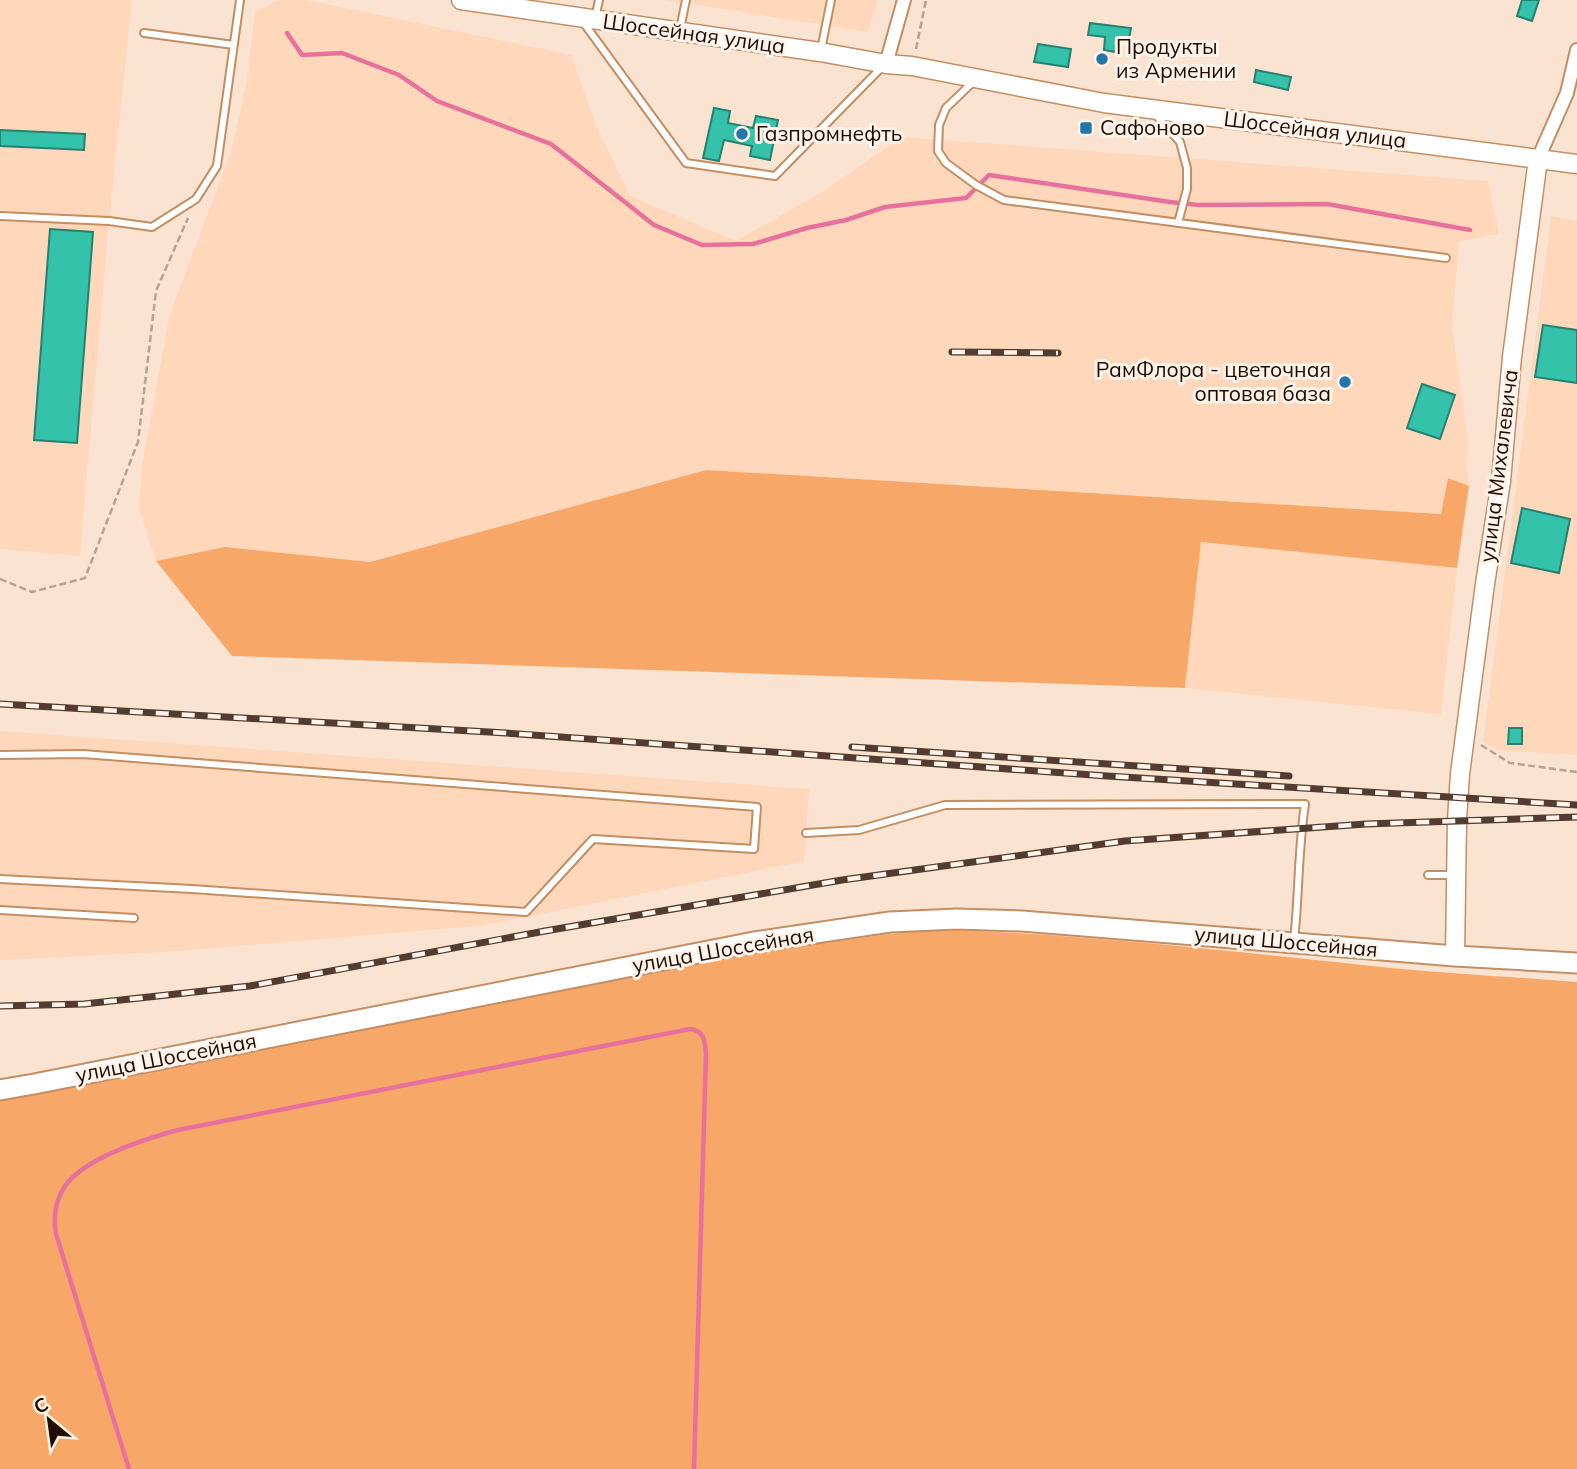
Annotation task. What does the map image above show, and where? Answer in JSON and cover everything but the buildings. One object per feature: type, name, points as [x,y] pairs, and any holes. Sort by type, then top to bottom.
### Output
[{"type":"main road","name":"улица Шоссейная","points":[[0,1090],[754,942],[890,922],[1022,920],[1455,956]]},
{"type":"main road","points":[[1455,956],[1577,963]]},
{"type":"street","name":"Шоссейная улица","points":[[461,0],[552,7],[587,18],[912,66],[1104,103],[1577,164]]},
{"type":"street","points":[[886,64],[904,0]]},
{"type":"street","points":[[1538,159],[1567,93],[1577,50]]},
{"type":"street","name":"улица Михалевича","points":[[1455,956],[1460,774],[1501,481],[1512,357],[1538,159]]},
{"type":"lane","points":[[0,216],[109,221],[152,227],[196,199],[218,166],[240,0]]},
{"type":"lane","points":[[599,0],[587,18],[686,163],[775,176],[886,64]]},
{"type":"lane","points":[[679,32],[686,0]]},
{"type":"lane","points":[[820,51],[831,0]]},
{"type":"lane","points":[[144,33],[234,45]]},
{"type":"lane","points":[[976,78],[946,108],[939,125],[938,151],[946,163],[1004,200],[1446,258]]},
{"type":"lane","points":[[1150,109],[1180,142],[1187,169],[1187,189],[1178,223]]},
{"type":"lane","points":[[0,755],[83,754],[757,807],[754,849],[593,839],[526,912],[0,878]]},
{"type":"lane","points":[[806,834],[859,830],[945,805],[1305,804],[1299,847],[1298,909],[1294,943]]},
{"type":"lane","points":[[1428,875],[1456,875]]},
{"type":"lane","points":[[0,910],[134,918]]},
{"type":"path","points":[[912,66],[926,0]]},
{"type":"path","points":[[0,579],[32,592],[85,578],[138,442],[156,291],[196,199]]},
{"type":"path","points":[[1465,732],[1510,763],[1577,772]]},
{"type":"shaded area","points":[[0,0],[132,0],[109,221],[80,556],[0,549]]},
{"type":"shaded area","points":[[278,0],[307,0],[571,55],[596,125],[630,196],[736,241],[824,191],[902,137],[1488,181],[1499,234],[1459,241],[1452,328],[1469,447],[1466,459],[1469,486],[1448,478],[1441,514],[706,470],[370,562],[225,547],[156,561],[139,508],[142,466],[169,317],[231,152],[247,80],[255,12]]},
{"type":"shaded area","points":[[666,0],[878,0],[868,32]]},
{"type":"shaded area","points":[[1551,216],[1577,221],[1577,755],[1498,750],[1483,742]]},
{"type":"shaded area","points":[[706,470],[1441,514],[1448,478],[1469,486],[1457,568],[1201,542],[1185,688],[232,656],[156,561],[225,547],[370,562]]},
{"type":"shaded area","points":[[1201,542],[1457,568],[1441,714],[1185,688]]},
{"type":"shaded area","points":[[0,731],[809,789],[804,861],[479,926],[162,952],[0,960]]},
{"type":"shaded area","points":[[955,930],[1119,941],[1414,970],[1577,982],[1577,1469],[0,1469],[0,1101],[762,951],[905,932]]},
{"type":"waterway","points":[[287,33],[302,55],[342,53],[399,75],[437,101],[551,144],[654,225],[702,245],[753,244],[885,207],[966,198],[989,175],[1198,205],[1327,204],[1470,230]]},
{"type":"waterway","points":[[129,1469],[56,1234],[55,1215],[62,1192],[87,1166],[117,1150],[178,1130],[690,1029],[701,1035],[706,1054],[694,1469]]},
{"type":"railway","points":[[952,352],[1058,353]]},
{"type":"railway","points":[[0,704],[506,733],[1107,776],[1577,805]]},
{"type":"railway","points":[[852,747],[1289,776]]},
{"type":"railway","points":[[0,1006],[84,1004],[250,986],[545,931],[842,880],[1125,841],[1366,824],[1577,817]]},
{"type":"place","name":"Продукты из Армении","points":[[1102,59]]},
{"type":"place","name":"Сафоново","points":[[1086,128]]},
{"type":"place","name":"Газпромнефть","points":[[742,134]]},
{"type":"place","name":"РамФлора - цветочная оптовая база","points":[[1345,382]]}]
